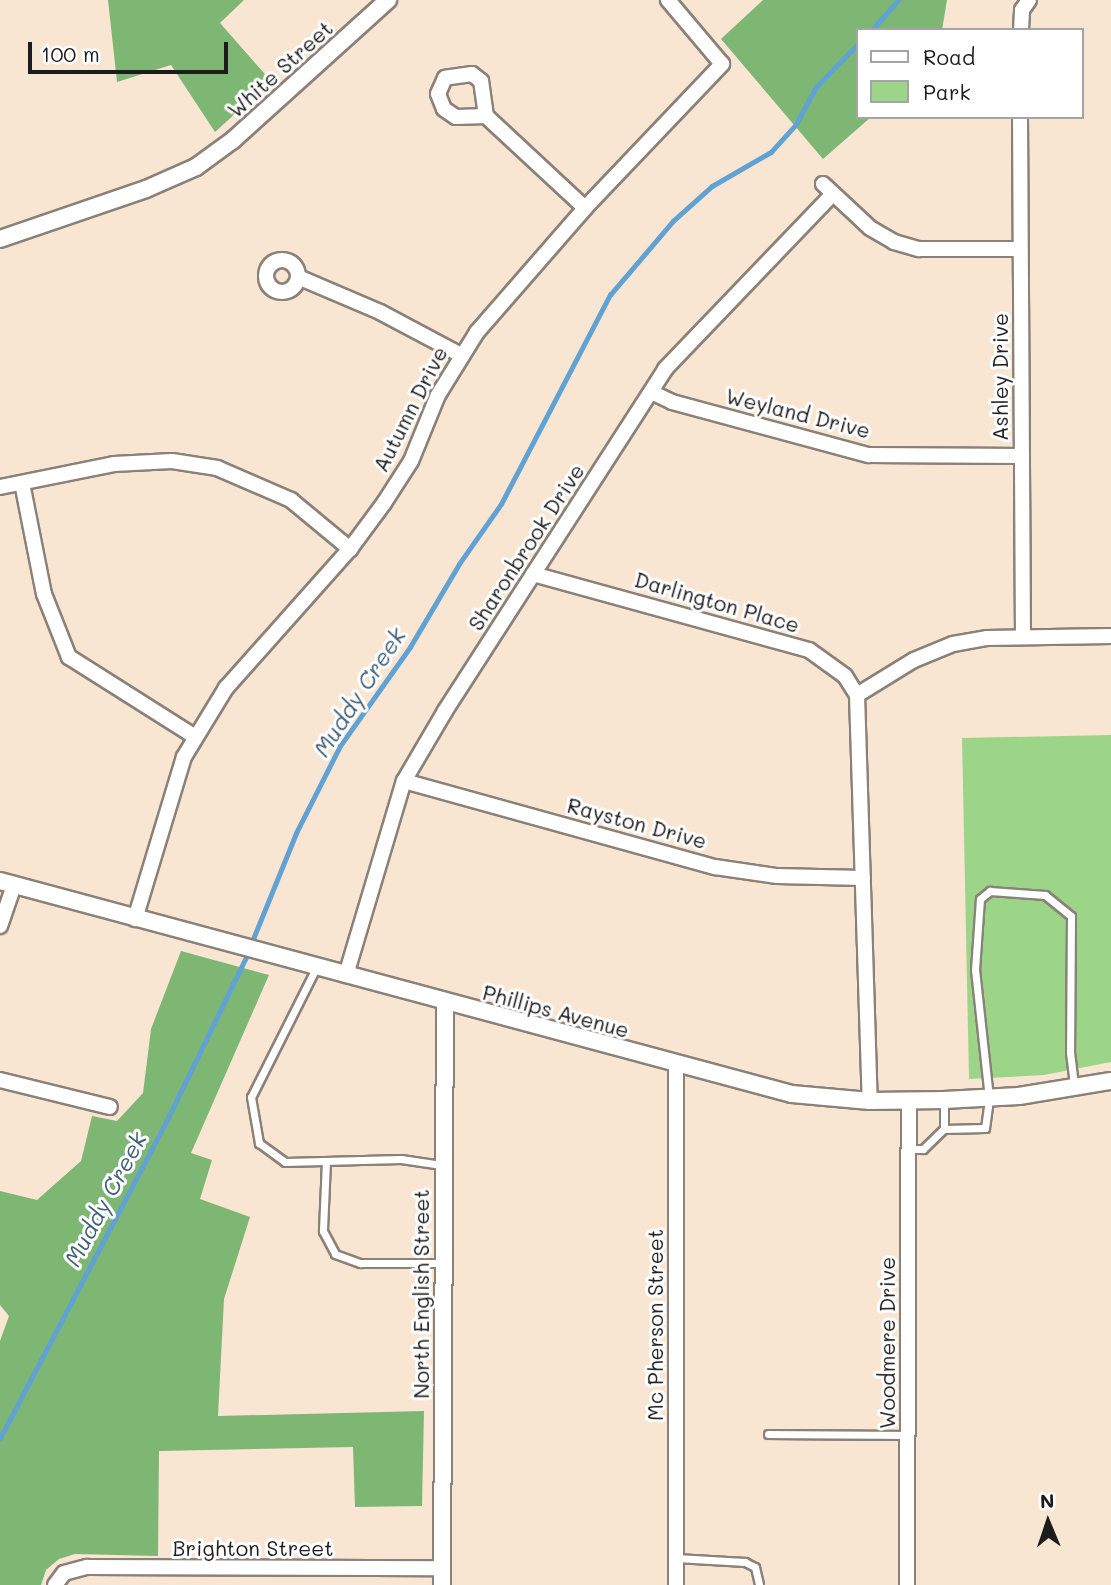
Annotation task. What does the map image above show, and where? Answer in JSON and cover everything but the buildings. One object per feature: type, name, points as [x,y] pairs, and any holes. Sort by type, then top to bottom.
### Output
[{"type":"street","name":"White Street","points":[[0,239],[146,189],[196,167],[233,141],[388,0]]},
{"type":"street","name":"Autumn Drive","points":[[135,919],[194,736],[226,688],[349,549],[411,461],[438,395],[461,355],[585,208],[722,64],[668,0]]},
{"type":"street","points":[[1021,28],[1022,10],[1029,0]]},
{"type":"street","points":[[486,116],[585,208]]},
{"type":"street","name":"Ashley Drive","points":[[1020,119],[1023,637]]},
{"type":"street","name":"Sharonbrook Drive","points":[[345,975],[404,781],[651,392],[697,334],[827,189],[870,228],[894,242],[919,249],[1020,249]]},
{"type":"street","points":[[298,277],[380,312],[461,355]]},
{"type":"street","name":"Weyland Drive","points":[[651,392],[672,402],[869,455],[1022,456]]},
{"type":"street","points":[[0,487],[114,464],[172,461],[217,468],[291,500],[349,549]]},
{"type":"street","points":[[22,483],[44,594],[69,657],[194,736]]},
{"type":"street","name":"Darlington Place","points":[[533,574],[809,650],[845,676],[857,695]]},
{"type":"street","points":[[870,1101],[857,695],[914,660],[953,644],[1023,637],[1111,636]]},
{"type":"street","name":"Rayston Drive","points":[[404,781],[715,867],[777,876],[863,878]]},
{"type":"street","points":[[0,926],[7,883]]},
{"type":"street","name":"Phillips Avenue","points":[[7,883],[676,1065],[792,1094],[909,1102],[989,1098],[1111,1081]]},
{"type":"street","name":"North English Street","points":[[442,1577],[442,1164],[445,1002]]},
{"type":"street","name":"Mc Pherson Street","points":[[676,1065],[676,1585]]},
{"type":"street","points":[[0,1080],[110,1107]]},
{"type":"street","name":"Woodmere Drive","points":[[907,1585],[909,1102]]},
{"type":"street","name":"Brighton Street","points":[[55,1585],[64,1573],[87,1567],[241,1569],[442,1577]]},
{"type":"street","points":[[241,1569],[241,1585]]},
{"type":"lane","points":[[909,1149],[923,1149],[944,1129],[985,1128],[989,1098],[975,970],[980,899],[990,891],[1045,894],[1071,916],[1070,1052],[1074,1088]]},
{"type":"lane","points":[[316,968],[251,1097],[259,1143],[285,1162],[401,1159],[442,1164]]},
{"type":"lane","points":[[944,1100],[944,1129]]},
{"type":"lane","points":[[326,1161],[323,1231],[335,1254],[360,1263],[442,1262]]},
{"type":"lane","points":[[768,1434],[909,1435]]},
{"type":"lane","points":[[676,1558],[745,1562],[755,1567],[759,1585]]},
{"type":"green space","points":[[108,0],[244,0],[220,23],[271,81],[215,132],[171,65],[117,82]]},
{"type":"green space","points":[[763,0],[947,0],[942,28],[856,28],[856,119],[869,119],[823,159],[721,39]]},
{"type":"green space","points":[[1111,735],[1111,1062],[1044,1075],[969,1079],[962,738]]},
{"type":"green space","points":[[181,951],[269,975],[191,1153],[212,1160],[200,1199],[250,1217],[224,1299],[218,1416],[424,1411],[422,1506],[355,1507],[353,1447],[159,1451],[158,1556],[75,1554],[59,1559],[46,1570],[41,1585],[0,1585],[0,1341],[9,1316],[0,1305],[0,1191],[37,1200],[81,1161],[92,1116],[117,1121],[143,1093],[151,1029]]},
{"type":"waterway","name":"Muddy Creek","points":[[874,28],[898,0]]},
{"type":"waterway","name":"Muddy Creek","points":[[251,944],[296,833],[340,746],[410,647],[459,564],[501,504],[610,295],[673,221],[712,186],[771,152],[796,124],[816,87],[856,46]]},
{"type":"waterway","name":"Muddy Creek","points":[[0,1438],[166,1122],[248,953]]}]
